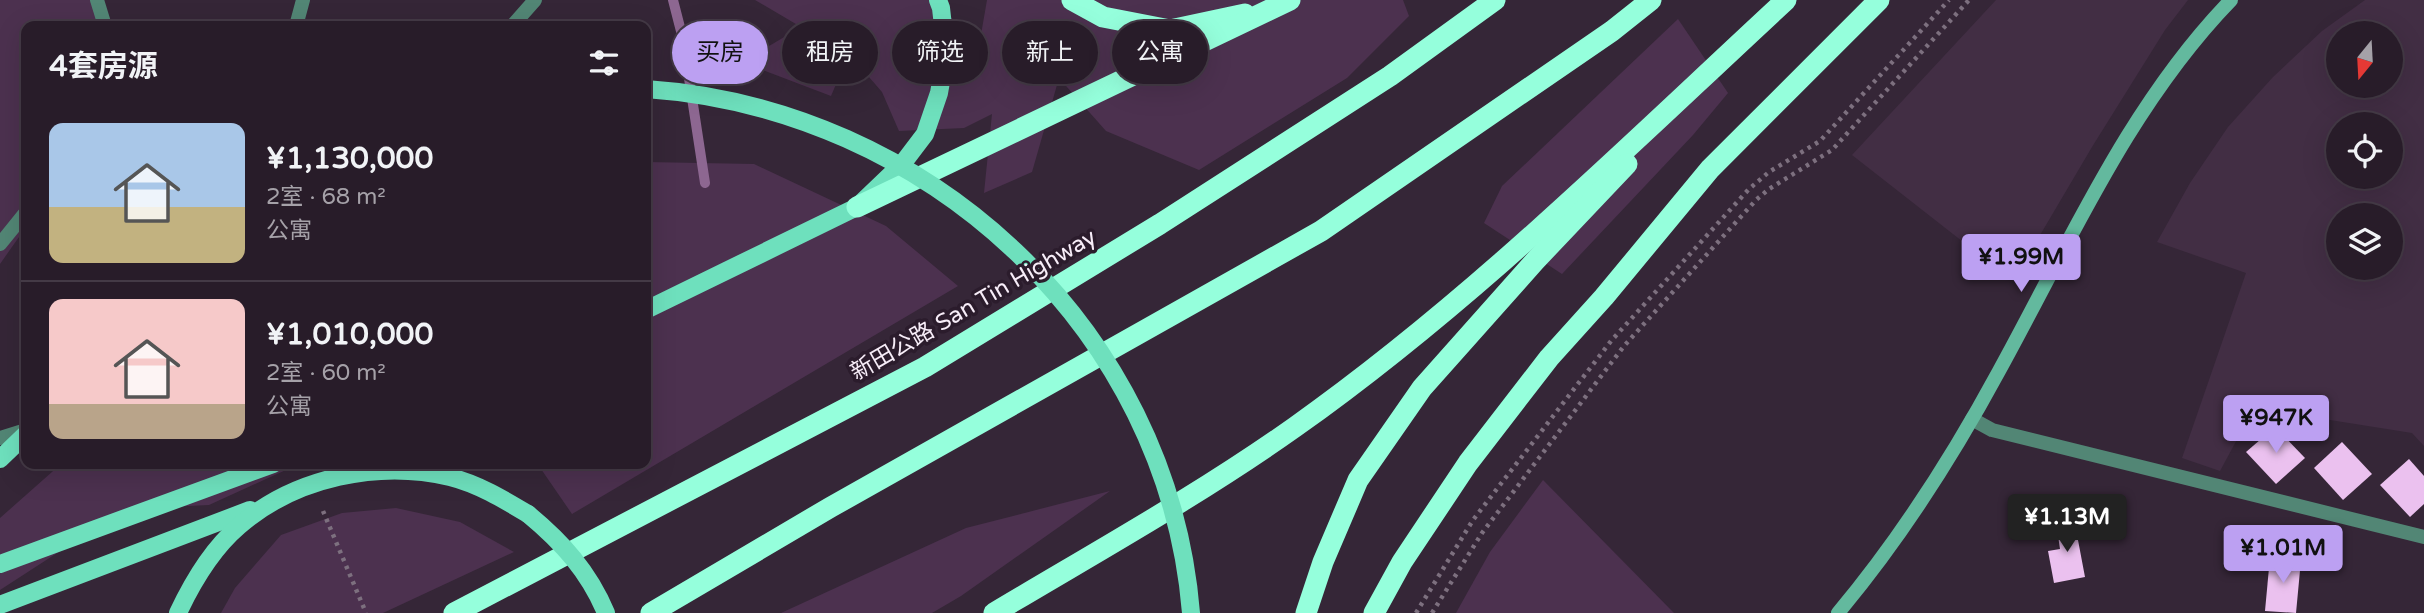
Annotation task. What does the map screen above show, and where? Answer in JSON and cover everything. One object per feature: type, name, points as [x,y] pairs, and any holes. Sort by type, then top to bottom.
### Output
[{"type":"highway","points":[[1072,0],[1103,17],[1170,30],[1282,4]]},
{"type":"highway","name":"新田公路 San Tin Highway","points":[[454,613],[925,368],[1160,224],[1367,91],[1495,0]]},
{"type":"highway","points":[[651,613],[891,473],[1321,231],[1612,31],[1651,0]]},
{"type":"highway","points":[[994,613],[1213,482],[1296,426],[1365,374],[1439,316],[1516,250],[1786,0]]},
{"type":"highway","points":[[1374,613],[1402,562],[1468,463],[1549,358],[1604,297],[1710,169],[1879,0]]},
{"type":"highway","points":[[857,207],[1282,4]]},
{"type":"highway","points":[[1306,613],[1322,562],[1358,480],[1422,388],[1535,261],[1758,25]]},
{"type":"main road","points":[[651,308],[857,207],[903,163],[925,134],[939,93],[946,53],[939,0]]},
{"type":"main road","points":[[1838,613],[1904,525],[1972,419],[2077,225],[2137,122],[2181,59],[2231,0]]},
{"type":"main road","points":[[651,89],[685,92],[743,103],[850,139],[936,187],[982,220],[1026,262],[1085,331],[1104,360],[1147,441],[1164,483],[1176,526],[1185,565],[1191,613]]},
{"type":"main road","points":[[0,459],[21,437]]},
{"type":"main road","points":[[0,564],[259,469]]},
{"type":"main road","points":[[0,605],[276,500],[343,469]]},
{"type":"main road","points":[[328,478],[369,471],[411,470],[452,478],[492,492],[528,514],[555,537],[580,564],[599,595],[606,613]]},
{"type":"main road","points":[[178,613],[190,587],[209,559],[239,526],[276,500]]},
{"type":"street","points":[[97,0],[103,21]]},
{"type":"street","points":[[297,21],[303,0]]},
{"type":"street","points":[[516,21],[535,0]]},
{"type":"street","points":[[0,244],[21,218]]},
{"type":"street","points":[[1972,419],[1992,430],[2424,537]]},
{"type":"street","points":[[0,438],[21,433]]},
{"type":"path","points":[[1416,613],[1473,520],[1611,341],[1749,189],[1769,172],[1820,141],[1948,0]]},
{"type":"path","points":[[1432,613],[1482,533],[1624,346],[1756,200],[1832,150],[1969,0]]},
{"type":"path","points":[[323,511],[366,613]]},
{"type":"shaded area","points":[[0,0],[90,0],[108,21],[21,21],[21,234],[0,264]]},
{"type":"shaded area","points":[[755,0],[934,0],[955,21],[892,21],[892,84],[988,84],[988,21],[983,21],[987,0],[1403,0],[1409,16],[1347,78],[1199,170],[1106,131],[1064,84],[1098,84],[1098,21],[1002,21],[1002,84],[1057,84],[1032,172],[984,193],[992,114],[964,128],[899,131],[882,92],[875,84],[878,84],[878,21],[791,21]]},
{"type":"shaded area","points":[[1996,0],[2188,0],[2165,30],[2092,147],[2013,281],[1852,155]]},
{"type":"shaded area","points":[[2365,0],[2424,0],[2424,446],[2412,433],[2254,408],[2220,471],[2182,458],[2246,273],[2157,242],[2190,183],[2228,127],[2273,77],[2326,28],[2326,98],[2403,98],[2403,21],[2336,21]]},
{"type":"shaded area","points":[[1678,19],[1728,93],[1693,135],[1562,274],[1484,223],[1502,186]]},
{"type":"shaded area","points":[[782,38],[782,77],[768,72],[768,47]]},
{"type":"shaded area","points":[[800,84],[836,84],[831,96]]},
{"type":"shaded area","points":[[651,162],[754,164],[886,226],[958,286],[651,467]]},
{"type":"shaded area","points":[[55,469],[288,469],[209,505],[125,509],[0,590],[0,518]]},
{"type":"shaded area","points":[[541,469],[648,469],[572,514]]},
{"type":"shaded area","points":[[1543,480],[1674,613],[1456,613],[1490,552]]},
{"type":"shaded area","points":[[1110,491],[961,596],[932,613],[781,613],[966,528]]},
{"type":"shaded area","points":[[396,508],[460,522],[514,552],[383,613],[221,613],[235,588],[281,535],[342,513]]},
{"type":"building","points":[[2275,427],[2305,458],[2276,484],[2246,452]]},
{"type":"building","points":[[2342,442],[2372,474],[2343,500],[2314,468]]},
{"type":"building","points":[[2409,459],[2424,476],[2424,504],[2410,517],[2380,485]]},
{"type":"building","points":[[2074,519],[2085,577],[2054,583],[2048,551],[2060,549],[2056,522]]},
{"type":"building","points":[[2270,557],[2301,560],[2296,613],[2265,611]]},
{"type":"waterway","points":[[673,0],[683,39],[705,183]]}]
